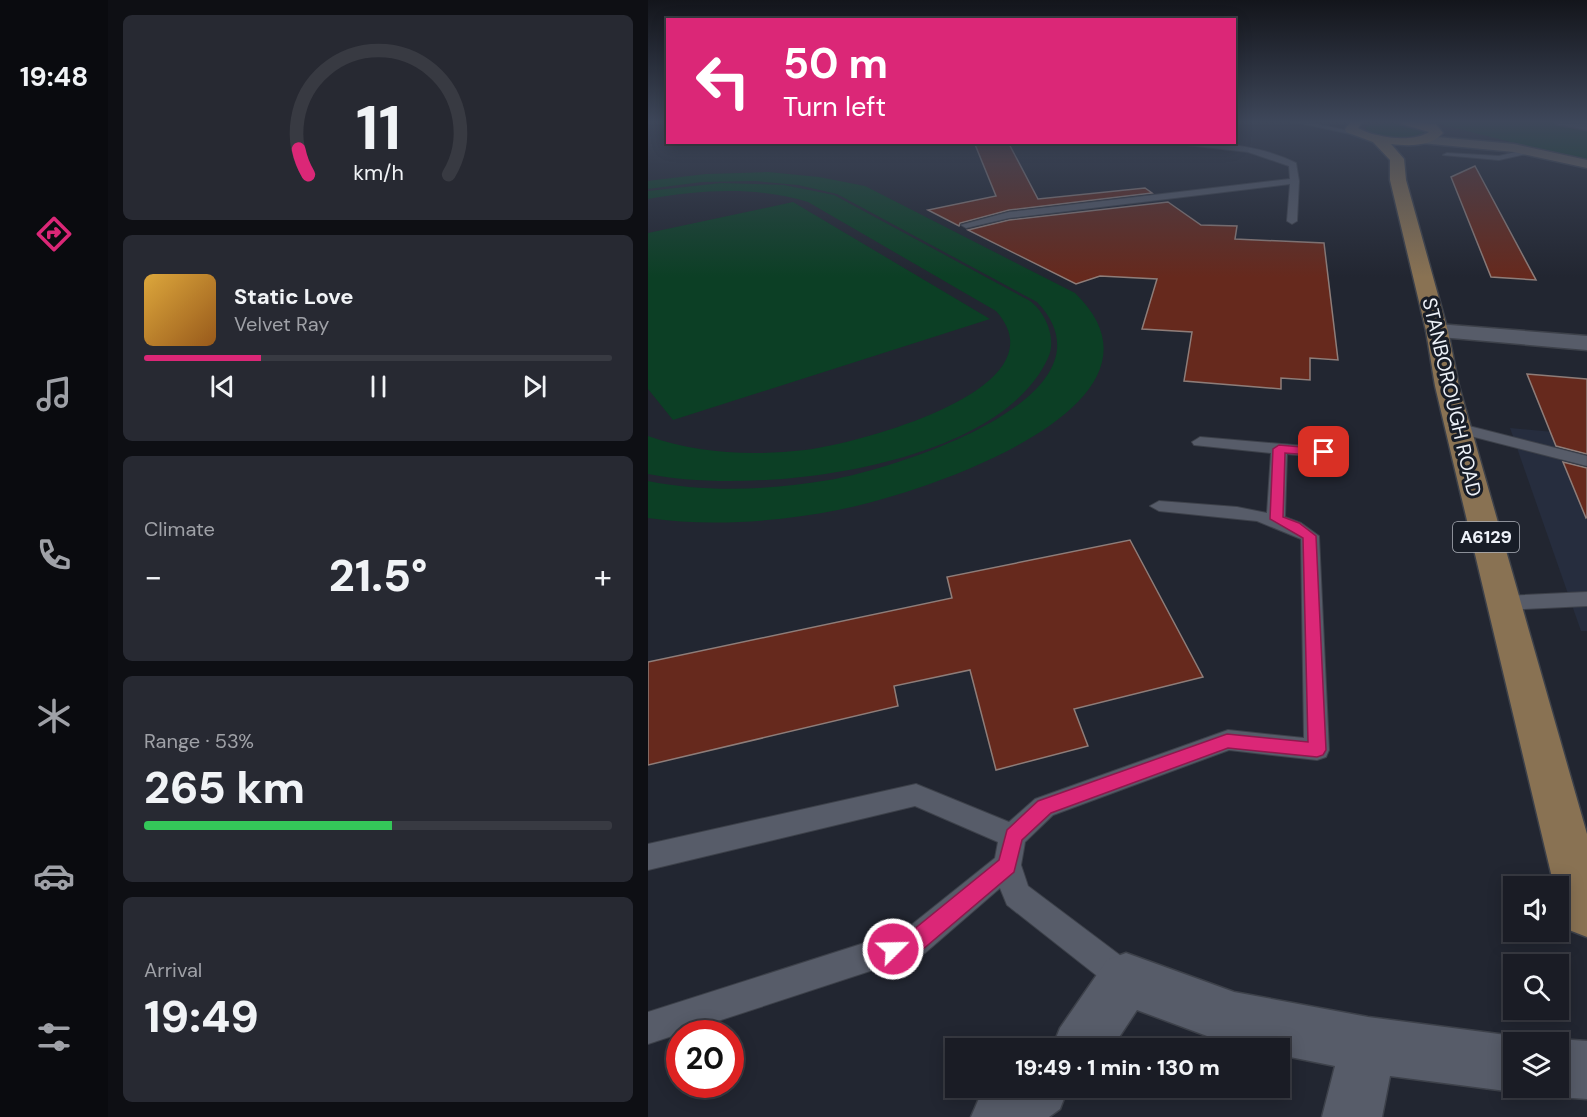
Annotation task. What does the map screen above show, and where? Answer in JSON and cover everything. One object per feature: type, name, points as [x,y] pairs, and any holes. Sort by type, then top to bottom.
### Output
[{"type":"main road","name":"STANBOROUGH ROAD","points":[[1396,173],[1437,331],[1457,428],[1579,891],[1587,913]]},
{"type":"street","points":[[1437,331],[1587,343]]},
{"type":"street","points":[[1087,1038],[1126,979],[1234,1019],[1368,1045],[1503,1063]]},
{"type":"street","points":[[1352,1117],[1368,1045]]},
{"type":"street","points":[[1569,1069],[1587,1070]]},
{"type":"street","points":[[1001,1117],[1027,1098]]},
{"type":"lane","points":[[1292,221],[1294,173]]},
{"type":"lane","points":[[966,225],[1009,215],[1295,181]]},
{"type":"lane","points":[[1457,428],[1582,459]]},
{"type":"lane","points":[[1200,442],[1340,454]]},
{"type":"lane","points":[[1276,519],[1279,449]]},
{"type":"lane","points":[[1126,979],[1017,895],[1007,865],[1013,836],[1044,807],[1227,741],[1317,750],[1310,536],[1295,526],[1276,519],[1159,506]]},
{"type":"lane","points":[[1503,603],[1587,599]]},
{"type":"lane","points":[[648,857],[916,795],[1013,836]]},
{"type":"lane","points":[[648,1028],[914,942],[1007,865]]},
{"type":"shaded area","points":[[1510,428],[1587,435],[1587,631],[1581,631]]},
{"type":"green space","points":[[779,173],[819,177],[865,186],[1075,293],[1102,334],[1098,373],[1072,408],[1029,439],[977,465],[923,486],[838,510],[791,518],[719,523],[648,518],[648,481],[670,485],[738,489],[807,483],[859,473],[946,444],[990,423],[1027,397],[1051,368],[1056,337],[1037,302],[837,194],[798,185],[755,181],[702,182],[648,189],[648,181],[706,174]]},
{"type":"green space","points":[[721,183],[784,185],[834,195],[1030,301],[1041,312],[1048,327],[1051,343],[1048,358],[1021,396],[979,426],[927,449],[869,466],[808,476],[748,481],[694,480],[648,474],[648,436],[706,450],[766,453],[830,446],[905,425],[945,408],[979,388],[1003,365],[1010,339],[996,311],[808,202],[769,194],[728,191],[688,193],[648,199],[648,191]]},
{"type":"green space","points":[[793,202],[990,319],[673,420],[648,389],[648,233]]},
{"type":"building","points":[[987,173],[1024,173],[1038,199],[1145,188],[1152,193],[1009,210],[960,223],[959,226],[928,210],[996,196]]},
{"type":"building","points":[[1459,173],[1479,173],[1536,280],[1491,277],[1451,177]]},
{"type":"building","points":[[1168,202],[1201,225],[1237,226],[1235,239],[1324,243],[1338,360],[1310,358],[1310,380],[1281,378],[1281,389],[1184,381],[1192,332],[1142,329],[1157,279],[1100,276],[1076,284],[968,230],[1009,220]]},
{"type":"building","points":[[1527,374],[1587,379],[1587,454],[1556,446]]},
{"type":"building","points":[[1563,462],[1587,468],[1586,518]]},
{"type":"building","points":[[1130,540],[1203,677],[1074,709],[1088,746],[996,770],[970,670],[894,686],[898,706],[648,765],[648,662],[952,598],[947,577]]},
{"type":"route","points":[[893,949],[914,942],[1007,865],[1013,836],[1044,807],[1227,741],[1317,750],[1310,536],[1295,526],[1276,519],[1279,449],[1324,452]]}]
